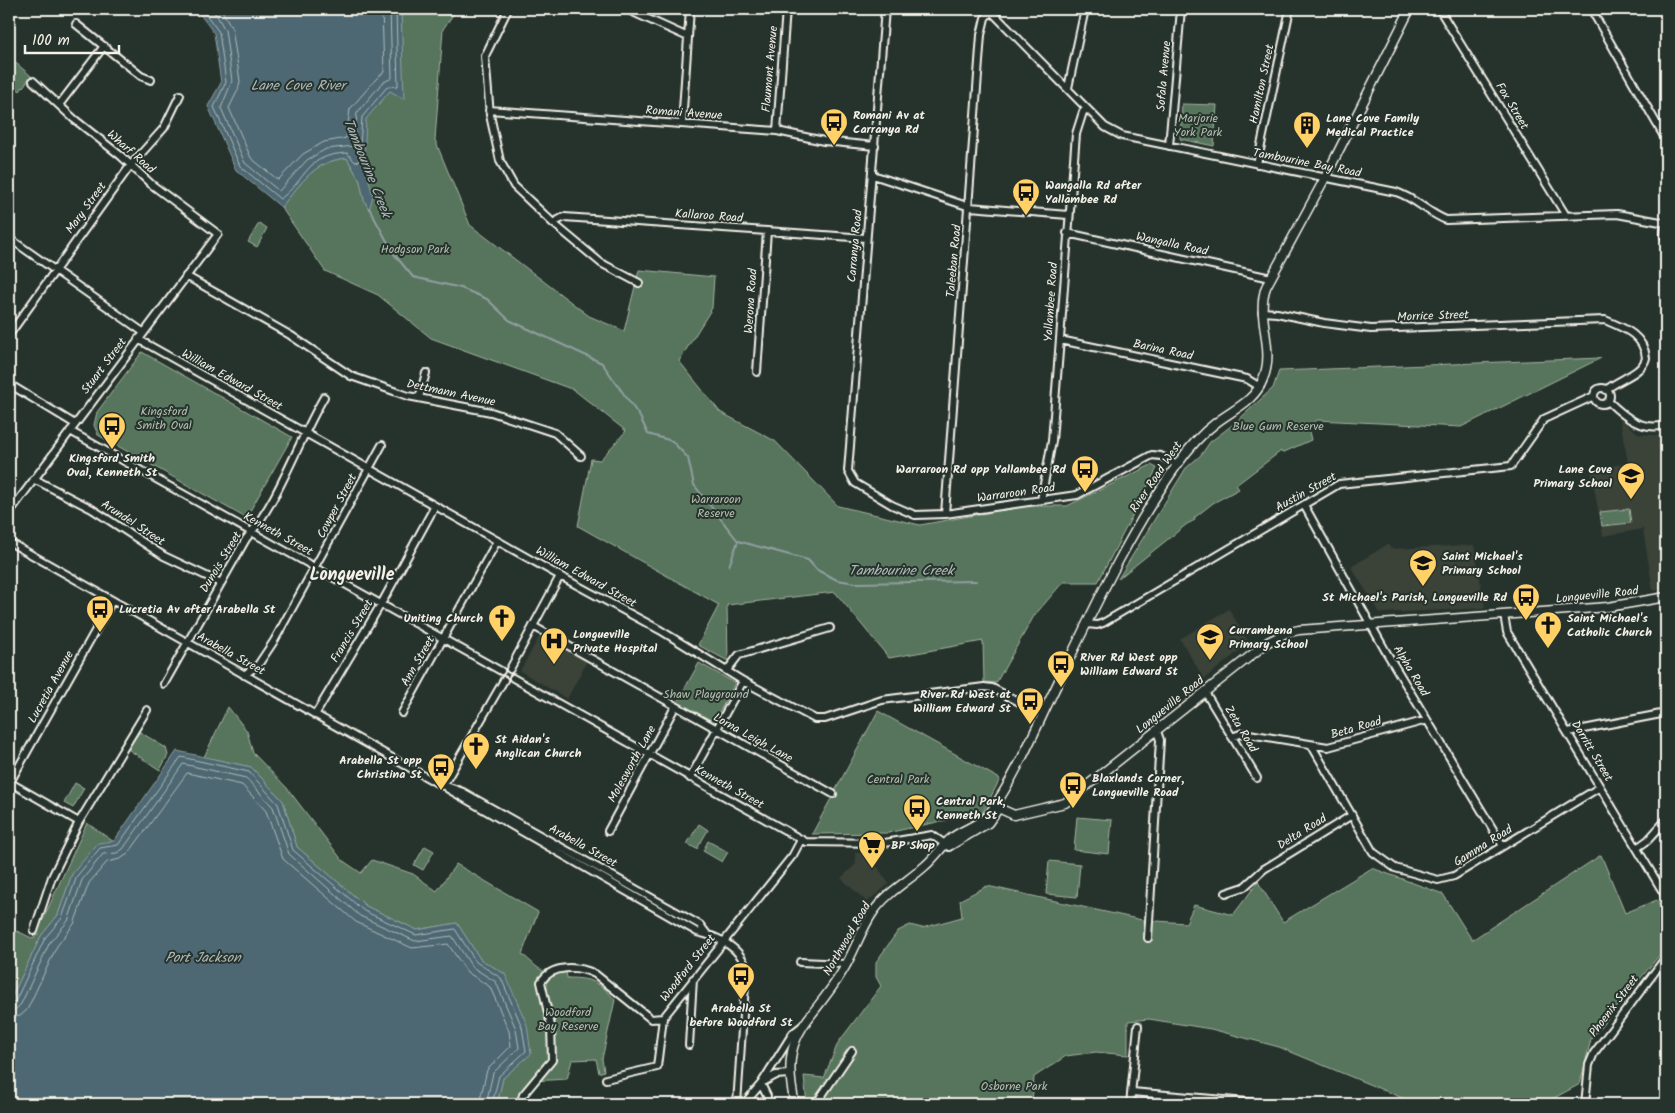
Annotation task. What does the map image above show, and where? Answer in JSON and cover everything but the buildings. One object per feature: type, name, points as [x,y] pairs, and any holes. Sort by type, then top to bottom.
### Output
[{"type":"main road","name":"River Road West","points":[[996,807],[1087,624],[1147,510],[1192,443],[1216,422],[1245,403],[1260,387],[1268,359],[1262,312],[1264,293],[1325,178],[1410,9]]},
{"type":"main road","name":"Longueville Road","points":[[996,807],[1018,815],[1064,803],[1268,642],[1286,632],[1614,607],[1666,597]]},
{"type":"main road","name":"Northwood Road","points":[[803,1025],[847,964],[873,912],[948,845],[988,823],[996,807]]},
{"type":"main road","points":[[795,1104],[790,1074],[792,1049],[803,1025]]},
{"type":"street","points":[[508,9],[485,56],[489,110],[497,152],[508,178],[550,220],[601,263],[639,283]]},
{"type":"street","points":[[626,9],[688,37]]},
{"type":"street","points":[[682,124],[690,9]]},
{"type":"street","name":"Flaumont Avenue","points":[[776,131],[786,9]]},
{"type":"street","name":"Carranya Road","points":[[854,483],[848,472],[866,238],[876,146],[885,9]]},
{"type":"street","points":[[1068,88],[1085,9]]},
{"type":"street","name":"Sofala Avenue","points":[[1169,146],[1181,9]]},
{"type":"street","name":"Hamilton Street","points":[[1257,164],[1290,9]]},
{"type":"street","name":"Fox Street","points":[[1439,9],[1565,214]]},
{"type":"street","points":[[1591,9],[1666,140]]},
{"type":"street","name":"Tambourine Bay Road","points":[[990,10],[1113,132],[1169,146],[1404,194],[1436,216],[1446,220],[1565,214],[1617,214],[1666,223]]},
{"type":"street","name":"Taleeban Road","points":[[945,514],[982,35],[985,18],[990,10]]},
{"type":"street","points":[[76,24],[141,76],[151,80]]},
{"type":"street","points":[[59,105],[104,46]]},
{"type":"street","name":"Wharf Road","points":[[33,81],[166,196],[218,234]]},
{"type":"street","name":"Mary Street","points":[[9,335],[130,166],[164,128],[180,95]]},
{"type":"street","name":"Yallambee Road","points":[[1041,500],[1052,441],[1068,215],[1076,134],[1083,112],[1087,108]]},
{"type":"street","name":"Romani Avenue","points":[[489,110],[776,131],[824,141],[876,146]]},
{"type":"street","points":[[873,175],[970,207],[1068,215]]},
{"type":"street","name":"Kallaroo Road","points":[[550,220],[564,217],[866,238]]},
{"type":"street","points":[[1666,223],[1664,236],[1666,240]]},
{"type":"street","name":"Werona Road","points":[[757,372],[767,231]]},
{"type":"street","name":"Wangalla Road","points":[[1067,233],[1271,278]]},
{"type":"street","name":"Stuart Street","points":[[9,513],[218,234]]},
{"type":"street","points":[[9,238],[143,332]]},
{"type":"street","name":"Dettmann Avenue","points":[[186,276],[290,336],[351,376],[419,398],[491,412],[555,434],[580,456]]},
{"type":"street","name":"Morrice Street","points":[[1262,312],[1277,312],[1324,323],[1372,330],[1605,320],[1630,330],[1645,348],[1646,358],[1640,369],[1606,390]]},
{"type":"street","name":"William Edward Street","points":[[138,339],[728,669],[743,681],[815,719],[826,719],[882,700],[984,687],[992,688],[1043,714]]},
{"type":"street","name":"Barina Road","points":[[1060,340],[1247,379],[1260,387]]},
{"type":"street","points":[[419,398],[426,374]]},
{"type":"street","points":[[9,384],[75,424]]},
{"type":"street","points":[[1600,389],[1606,390],[1609,395],[1608,401],[1599,404],[1594,396],[1600,389]]},
{"type":"street","name":"Austin Street","points":[[1087,624],[1097,625],[1104,623],[1304,504],[1345,482],[1511,466],[1544,419],[1594,396]]},
{"type":"street","name":"Dunois Street","points":[[164,684],[298,450],[304,433],[324,397]]},
{"type":"street","points":[[1608,401],[1623,415],[1640,426],[1653,428],[1666,425]]},
{"type":"street","name":"Kenneth Street","points":[[70,431],[443,640],[502,671]]},
{"type":"street","name":"Cowper Street","points":[[244,674],[258,664],[274,641],[316,568],[382,445]]},
{"type":"street","name":"Warraroon Road","points":[[854,483],[884,501],[915,515],[945,514],[1077,495],[1152,455],[1161,456],[1177,464]]},
{"type":"street","name":"Arundel Street","points":[[34,479],[92,509],[164,556],[221,583]]},
{"type":"street","name":"Alpha Road","points":[[1304,504],[1427,720],[1503,846]]},
{"type":"street","name":"Francis Street","points":[[316,715],[381,604],[435,506]]},
{"type":"street","name":"Ann Street","points":[[402,713],[497,541]]},
{"type":"street","name":"Arabella Street","points":[[9,542],[443,786],[463,792],[700,925],[707,934],[723,942],[741,957],[746,970],[737,1104]]},
{"type":"street","points":[[510,669],[560,576]]},
{"type":"street","name":"Lucretia Avenue","points":[[9,783],[112,601]]},
{"type":"street","name":"Dorritt Street","points":[[1504,615],[1507,632],[1666,897]]},
{"type":"street","name":"Lorna Leigh Lane","points":[[533,626],[715,730],[833,794]]},
{"type":"street","points":[[728,669],[739,655],[830,628]]},
{"type":"street","points":[[504,668],[510,669],[514,674],[513,678],[508,681],[504,680],[501,675],[502,671],[504,668]]},
{"type":"street","name":"Kenneth Street","points":[[513,678],[806,842],[885,844],[928,835],[935,836],[948,845]]},
{"type":"street","points":[[443,786],[504,680]]},
{"type":"street","points":[[690,778],[743,681]]},
{"type":"street","name":"Zeta Road","points":[[1205,692],[1256,778]]},
{"type":"street","name":"Molesworth Lane","points":[[608,831],[675,707]]},
{"type":"street","points":[[34,931],[52,877],[80,822],[147,710]]},
{"type":"street","points":[[1568,732],[1666,713]]},
{"type":"street","name":"Beta Road","points":[[1232,737],[1243,733],[1328,748],[1427,720]]},
{"type":"street","points":[[1148,938],[1160,740],[1157,731]]},
{"type":"street","name":"Gamma Road","points":[[1312,746],[1373,852],[1395,868],[1438,880],[1454,876],[1600,787]]},
{"type":"street","points":[[9,783],[80,822]]},
{"type":"street","name":"Delta Road","points":[[1226,893],[1244,887],[1264,869],[1352,815]]},
{"type":"street","points":[[1637,848],[1648,840],[1666,820]]},
{"type":"street","name":"Woodford Street","points":[[520,1104],[523,1095],[552,1060],[551,1026],[541,982],[551,971],[577,968],[587,970],[595,974],[651,1019],[663,1018],[793,855],[801,840]]},
{"type":"street","name":"Phoenix Street","points":[[1585,1104],[1591,1058],[1599,1044],[1666,957]]},
{"type":"street","points":[[800,962],[847,964]]},
{"type":"street","points":[[690,1045],[693,980]]},
{"type":"street","points":[[606,1079],[619,1074],[658,1067],[663,1018]]},
{"type":"street","name":"Northwood Road","points":[[744,1104],[761,1084],[789,1038],[803,1025]]},
{"type":"street","points":[[1130,1104],[1138,1026]]},
{"type":"street","points":[[816,1104],[852,1051]]},
{"type":"street","name":"Northwood Road","points":[[761,1084],[771,1076],[790,1074]]},
{"type":"street","points":[[761,1084],[767,1096],[766,1104]]},
{"type":"street","points":[[1132,1092],[1270,1104]]},
{"type":"shaded area","name":"Lane Cove Primary School","points":[[1620,419],[1639,434],[1666,436],[1666,589],[1653,591],[1643,529],[1603,536],[1591,470],[1628,463]]},
{"type":"shaded area","name":"Saint Michael's Primary School","points":[[1388,544],[1391,549],[1474,545],[1485,608],[1380,613],[1351,567]]},
{"type":"shaded area","name":"Currambena Primary School","points":[[1229,609],[1249,643],[1204,679],[1180,639]]},
{"type":"shaded area","name":"Longueville Private Hospital","points":[[541,634],[588,659],[567,699],[520,671]]},
{"type":"shaded area","points":[[855,853],[868,853],[889,884],[867,902],[841,878],[856,864]]},
{"type":"green space","name":"Warraroon Reserve","points":[[401,9],[457,9],[443,29],[435,140],[470,225],[589,316],[624,331],[639,270],[714,277],[712,308],[679,361],[720,412],[775,441],[838,506],[920,525],[1025,506],[1067,506],[1151,465],[1157,468],[1098,582],[1063,582],[1034,616],[996,683],[984,682],[983,641],[889,658],[835,592],[727,605],[728,661],[698,645],[719,605],[578,526],[591,459],[600,460],[626,431],[574,390],[431,338],[378,295],[325,271],[281,207],[302,182],[317,168],[335,160],[347,158],[360,181],[364,200],[369,209],[363,158],[365,115],[390,90],[403,99]]},
{"type":"green space","points":[[9,57],[31,76],[20,91],[9,82]]},
{"type":"green space","name":"Marjorie York Park","points":[[1182,104],[1217,105],[1214,146],[1180,139]]},
{"type":"green space","points":[[259,223],[267,228],[257,247],[248,242]]},
{"type":"green space","name":"Kingsford Smith Oval","points":[[142,352],[292,437],[246,518],[98,435],[94,425],[97,412]]},
{"type":"green space","name":"Blue Gum Reserve","points":[[1601,358],[1461,427],[1317,420],[1308,427],[1311,440],[1282,453],[1281,451],[1236,485],[1239,489],[1213,503],[1194,518],[1195,520],[1187,524],[1118,579],[1186,468],[1201,455],[1210,442],[1235,423],[1273,388],[1279,371]]},
{"type":"green space","points":[[1629,509],[1631,523],[1602,526],[1600,512]]},
{"type":"green space","name":"Shaw Playground","points":[[699,663],[735,683],[713,724],[676,704]]},
{"type":"green space","name":"Woodford Bay Reserve","points":[[228,707],[247,731],[253,753],[287,788],[342,860],[361,873],[372,860],[413,874],[437,891],[456,864],[538,912],[522,954],[538,968],[546,972],[566,972],[567,978],[594,982],[605,989],[615,1000],[602,1059],[604,1071],[599,1073],[596,1059],[572,1060],[567,1079],[533,1081],[520,1104],[497,1104],[503,1078],[531,1053],[505,974],[480,959],[457,923],[417,930],[366,906],[297,847],[283,801],[251,767],[204,757]]},
{"type":"green space","name":"Central Park","points":[[878,711],[1000,779],[983,812],[887,833],[812,834]]},
{"type":"green space","points":[[140,732],[166,748],[168,755],[160,770],[126,748]]},
{"type":"green space","points":[[75,783],[84,788],[73,808],[64,803]]},
{"type":"green space","points":[[1077,817],[1112,820],[1109,854],[1074,850]]},
{"type":"green space","points":[[87,823],[114,842],[72,874],[58,915],[41,936],[9,1003],[9,945],[17,931],[34,939]]},
{"type":"green space","points":[[699,824],[708,830],[697,849],[687,844]]},
{"type":"green space","points":[[708,841],[728,852],[722,862],[703,851]]},
{"type":"green space","points":[[425,846],[434,851],[423,870],[414,865]]},
{"type":"green space","name":"Osborne Park","points":[[1601,855],[1625,913],[1657,900],[1666,916],[1666,947],[1591,1039],[1580,1084],[1543,1104],[1417,1104],[1279,1047],[1211,1029],[1149,1019],[1128,1021],[1128,1055],[1096,1052],[1066,1056],[1034,1077],[1032,1104],[807,1104],[804,1076],[824,1078],[838,1043],[881,986],[876,977],[876,962],[898,931],[910,925],[922,928],[962,917],[960,900],[987,886],[1142,920],[1186,923],[1194,905],[1233,915],[1258,882],[1283,922],[1372,868],[1443,894],[1472,940]]},
{"type":"green space","points":[[1049,861],[1080,864],[1077,897],[1046,894]]},
{"type":"water","name":"Lane Cove River","points":[[196,9],[401,9],[404,99],[390,91],[366,119],[364,161],[373,196],[369,210],[364,200],[360,181],[347,158],[335,160],[317,168],[302,182],[281,207],[236,170],[208,106],[221,83],[214,33]]},
{"type":"water","name":"Port Jackson","points":[[177,751],[251,767],[283,801],[297,847],[366,906],[417,930],[457,923],[480,959],[505,974],[527,1025],[531,1054],[503,1078],[497,1104],[9,1104],[9,1003],[41,936],[58,915],[72,874],[98,843],[114,841]]},
{"type":"waterway","name":"Tambourine Creek","points":[[369,208],[394,254],[413,277],[461,288],[487,299],[509,320],[602,363],[640,417],[648,434],[672,441],[688,458],[694,485],[738,541],[808,560],[817,570],[837,580],[856,583],[976,581]]},
{"type":"waterway","points":[[729,566],[738,541]]},
{"type":"place","name":"Romani Av at Carranya Rd","points":[[834,146]]},
{"type":"place","name":"Lane Cove Family Medical Practice","points":[[1307,149]]},
{"type":"place","name":"Wangalla Rd after Yallambee Rd","points":[[1026,216]]},
{"type":"place","name":"Kingsford Smith Oval, Kenneth St","points":[[112,450]]},
{"type":"place","name":"Warraroon Rd opp Yallambee Rd","points":[[1085,493]]},
{"type":"place","name":"Lane Cove Primary School","points":[[1631,500]]},
{"type":"place","name":"Saint Michael's Primary School","points":[[1423,587]]},
{"type":"place","name":"St Michael's Parish, Longueville Rd","points":[[1526,621]]},
{"type":"place","name":"Lucretia Av after Arabella St","points":[[100,633]]},
{"type":"place","name":"Uniting Church","points":[[502,642]]},
{"type":"place","name":"Saint Michael's Catholic Church","points":[[1548,649]]},
{"type":"place","name":"Currambena Primary School","points":[[1210,661]]},
{"type":"place","name":"Longueville Private Hospital","points":[[554,665]]},
{"type":"place","name":"River Rd West opp William Edward St","points":[[1061,688]]},
{"type":"place","name":"River Rd West at William Edward St","points":[[1030,725]]},
{"type":"place","name":"St Aidan's Anglican Church","points":[[476,770]]},
{"type":"place","name":"Arabella St opp Christina St","points":[[441,791]]},
{"type":"place","name":"Blaxlands Corner, Longueville Road","points":[[1073,809]]},
{"type":"place","name":"Central Park, Kenneth St","points":[[917,832]]},
{"type":"place","name":"BP Shop","points":[[872,869]]},
{"type":"place","name":"Arabella St before Woodford St","points":[[741,1000]]},
{"type":"district","name":"Longueville","points":[[352,575]]},
{"type":"park label","name":"Hodgson Park","points":[[415,249]]}]
